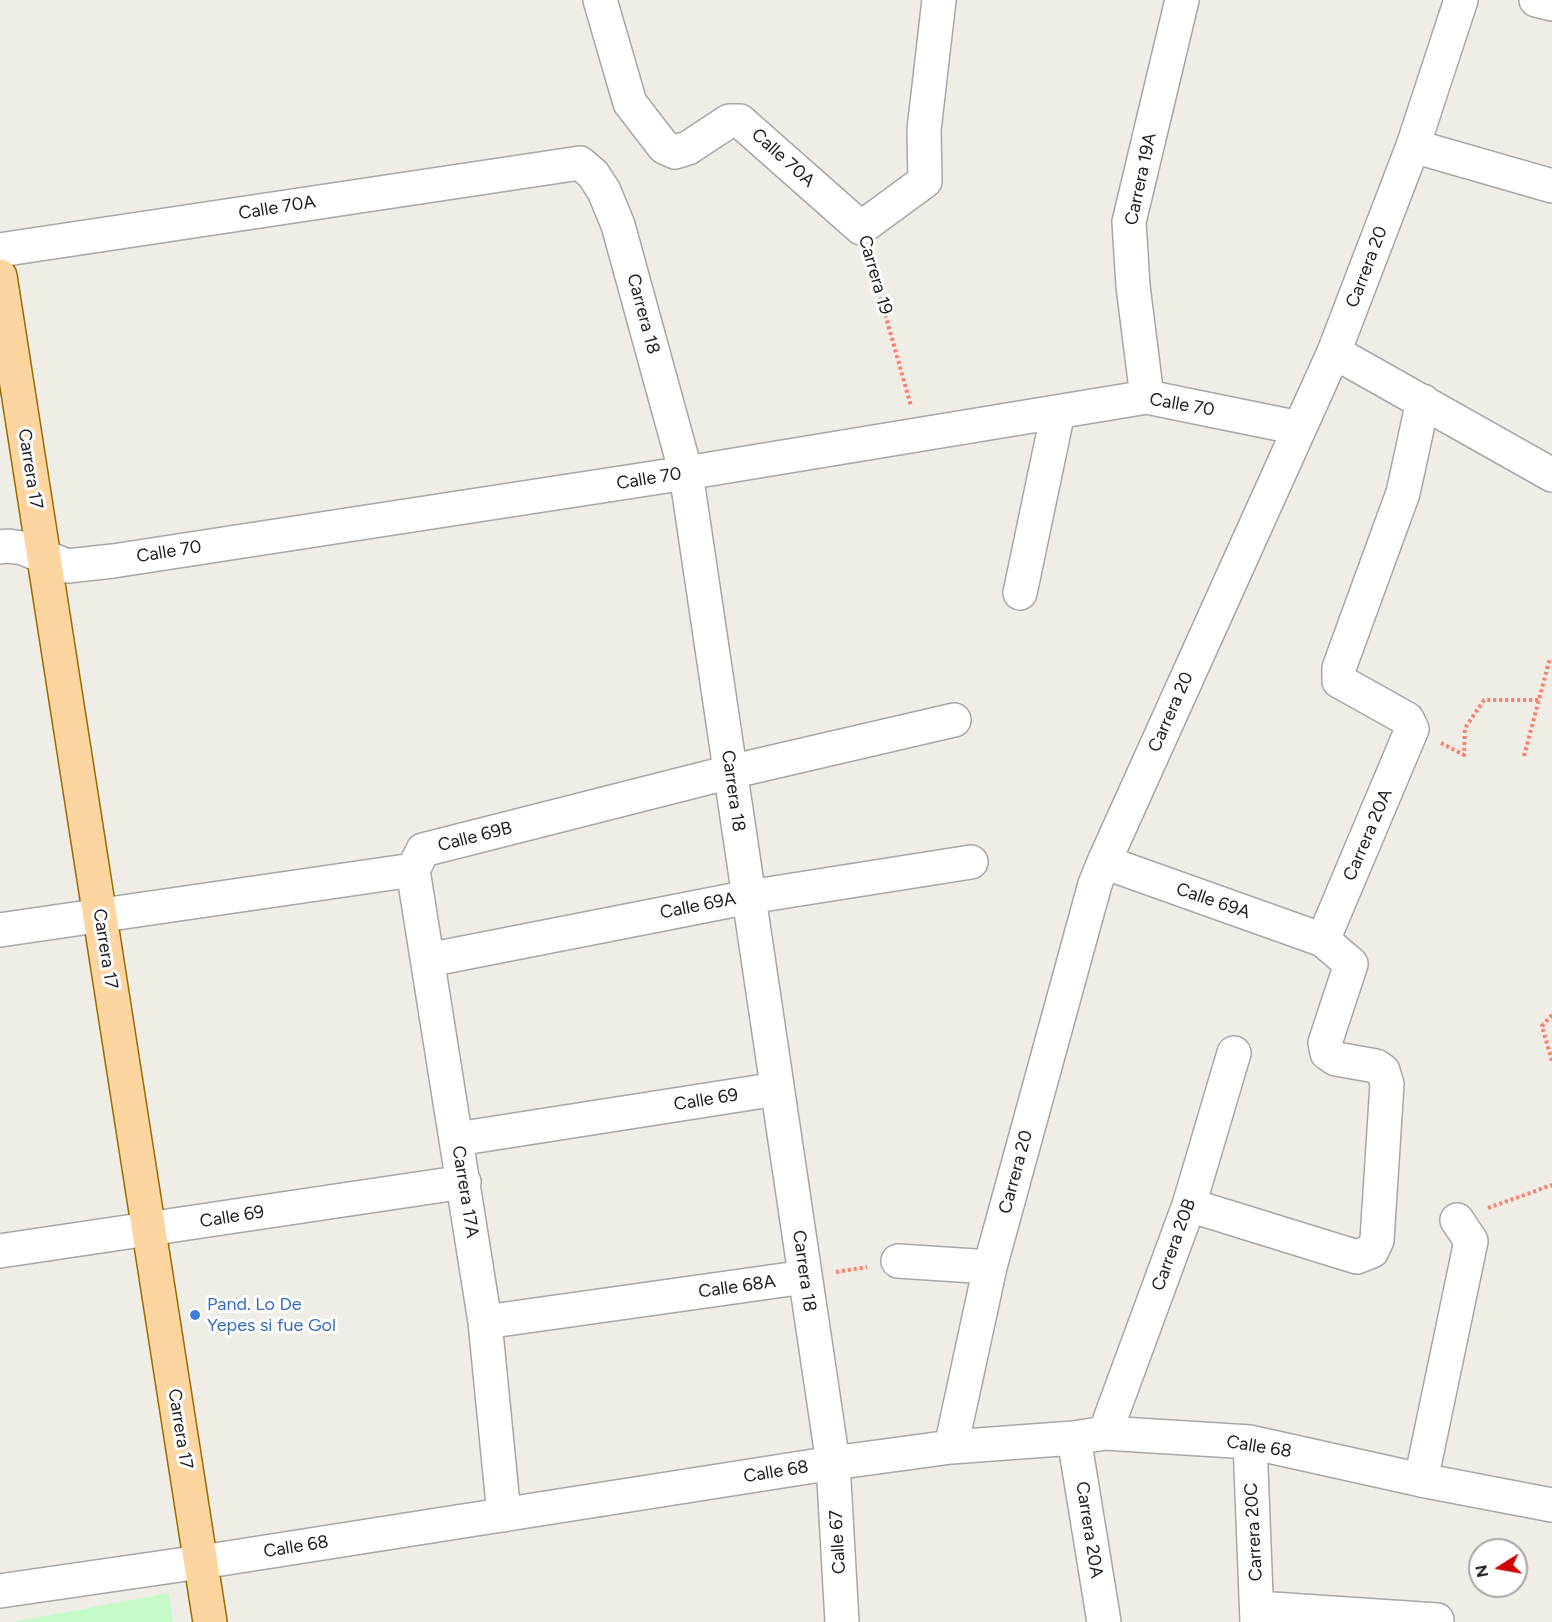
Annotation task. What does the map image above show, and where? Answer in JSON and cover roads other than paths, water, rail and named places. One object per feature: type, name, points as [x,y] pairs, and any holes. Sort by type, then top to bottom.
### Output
[{"type":"main road","name":"Carrera 17","points":[[0,276],[210,1622]]},
{"type":"street","name":"Calle 70A","points":[[600,0],[630,103],[664,147],[675,152],[688,148],[729,121],[740,121],[861,228]]},
{"type":"street","name":"Carrera 19","points":[[861,228],[925,181],[924,130],[939,0]]},
{"type":"street","name":"Carrera 19A","points":[[1147,397],[1132,286],[1129,222],[1182,0]]},
{"type":"street","name":"Carrera 20","points":[[951,1448],[990,1267],[1095,884],[1334,352],[1413,146],[1461,0]]},
{"type":"street","points":[[1536,0],[1552,4]]},
{"type":"street","points":[[1413,146],[1552,186]]},
{"type":"street","name":"Carrera 18","points":[[553,167],[580,163],[593,174],[604,191],[618,225],[686,473],[833,1463]]},
{"type":"street","name":"Calle 70A","points":[[0,250],[553,167]]},
{"type":"street","points":[[1334,352],[1552,475]]},
{"type":"street","name":"Calle 70","points":[[0,547],[23,548],[67,566],[113,561],[686,473],[1147,397],[1299,428]]},
{"type":"street","name":"Carrera 20A","points":[[1323,940],[1412,729],[1407,719],[1339,681],[1339,668],[1403,493],[1423,401]]},
{"type":"street","points":[[1020,592],[1058,412]]},
{"type":"street","name":"Calle 69B","points":[[413,870],[423,850],[730,772],[954,720]]},
{"type":"street","name":"Calle 69A","points":[[428,960],[749,897],[971,862]]},
{"type":"street","name":"Calle 69A","points":[[1104,862],[1323,940]]},
{"type":"street","points":[[0,930],[413,870]]},
{"type":"street","name":"Carrera 17A","points":[[413,870],[485,1322],[504,1515]]},
{"type":"street","points":[[1189,1204],[1357,1257],[1372,1251],[1377,1240],[1387,1084],[1383,1071],[1376,1065],[1336,1059],[1328,1053],[1325,1043],[1351,964],[1323,940]]},
{"type":"street","name":"Carrera 20B","points":[[1090,1435],[1189,1204],[1234,1053]]},
{"type":"street","name":"Calle 69","points":[[457,1139],[777,1089]]},
{"type":"street","name":"Calle 69","points":[[0,1251],[464,1182]]},
{"type":"street","points":[[1421,1480],[1471,1241],[1457,1220]]},
{"type":"street","points":[[898,1261],[990,1267]]},
{"type":"street","name":"Calle 68A","points":[[485,1322],[805,1277]]},
{"type":"street","name":"Carrera 20A","points":[[1090,1435],[1104,1622]]},
{"type":"street","name":"Calle 68","points":[[0,1591],[833,1463],[951,1448],[1090,1435],[1250,1442],[1421,1480],[1552,1505]]},
{"type":"street","name":"Carrera 20C","points":[[1250,1442],[1257,1615]]},
{"type":"street","name":"Calle 67","points":[[833,1463],[842,1622]]},
{"type":"street","points":[[1257,1615],[1437,1620]]},
{"type":"place","name":"Pand. Lo De Yepes si fue Gol","points":[[195,1315]]}]
